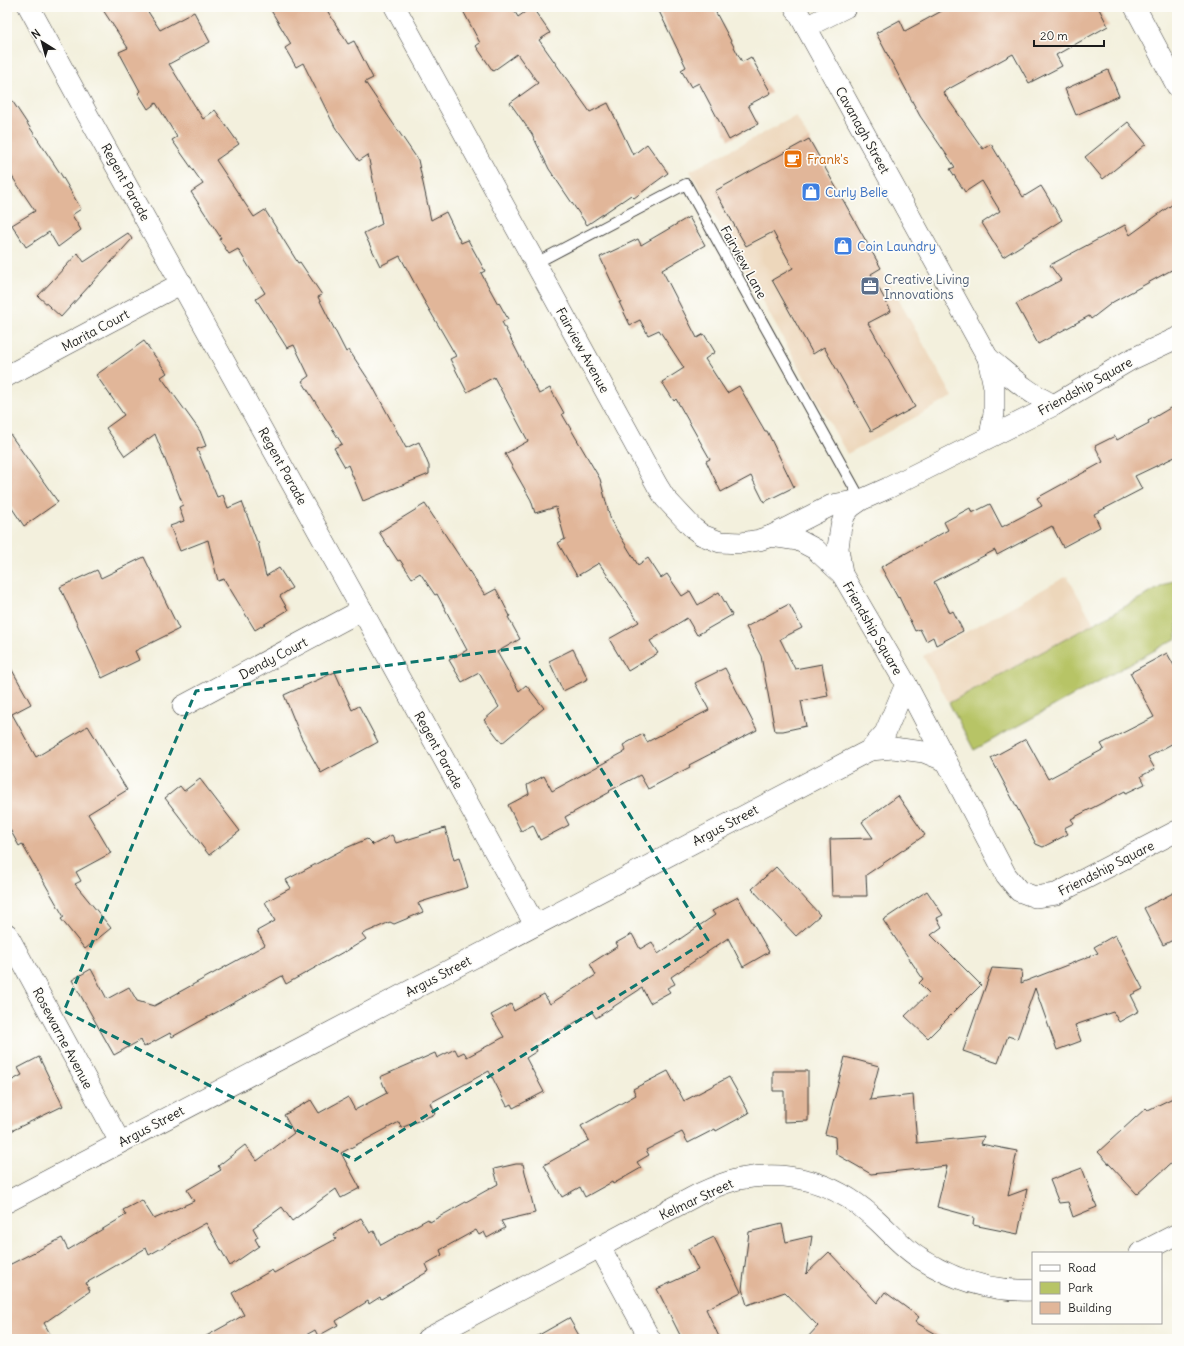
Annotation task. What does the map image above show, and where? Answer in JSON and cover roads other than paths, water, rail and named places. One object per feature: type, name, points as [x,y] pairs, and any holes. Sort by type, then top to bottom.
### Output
[{"type":"street","name":"Regent Parade","points":[[29,7],[535,925]]},
{"type":"street","name":"Fairview Avenue","points":[[395,7],[665,498],[693,528],[702,535],[720,542],[741,543],[771,536],[832,505],[861,500]]},
{"type":"street","name":"Cavanagh Street","points":[[795,7],[988,358],[994,387],[994,413],[990,436]]},
{"type":"street","points":[[806,28],[846,7]]},
{"type":"street","points":[[1135,7],[1177,86]]},
{"type":"street","name":"Marita Court","points":[[7,376],[182,283]]},
{"type":"street","name":"Friendship Square","points":[[1177,338],[1130,360],[1054,405],[861,500],[851,507],[845,514],[841,526],[838,548],[842,574],[906,684],[1006,875],[1018,891],[1035,897],[1056,894],[1177,831]]},
{"type":"street","name":"Cavanagh Street","points":[[988,358],[1042,400],[1054,405]]},
{"type":"street","points":[[771,536],[798,540],[815,549],[842,574]]},
{"type":"street","name":"Dendy Court","points":[[183,706],[362,610]]},
{"type":"street","name":"Argus Street","points":[[7,1202],[870,750],[885,733],[906,684]]},
{"type":"street","name":"Argus Street","points":[[870,750],[893,748],[924,752],[946,761]]},
{"type":"street","name":"Rosewarne Avenue","points":[[7,934],[120,1142]]},
{"type":"street","name":"Kelmar Street","points":[[427,1339],[699,1194],[719,1185],[738,1179],[769,1175],[793,1177],[821,1183],[845,1196],[871,1214],[899,1242],[920,1259],[964,1281],[989,1287],[1032,1290]]},
{"type":"street","points":[[1142,1252],[1177,1234]]},
{"type":"street","points":[[600,1247],[650,1339]]},
{"type":"lane","name":"Fairview Lane","points":[[536,263],[686,184],[861,500]]},
{"type":"place","name":"Frank's","points":[[793,159]]},
{"type":"place","name":"Curly Belle","points":[[811,192]]},
{"type":"place","name":"Coin Laundry","points":[[843,246]]},
{"type":"place","name":"Creative Living Innovations","points":[[870,286]]}]
